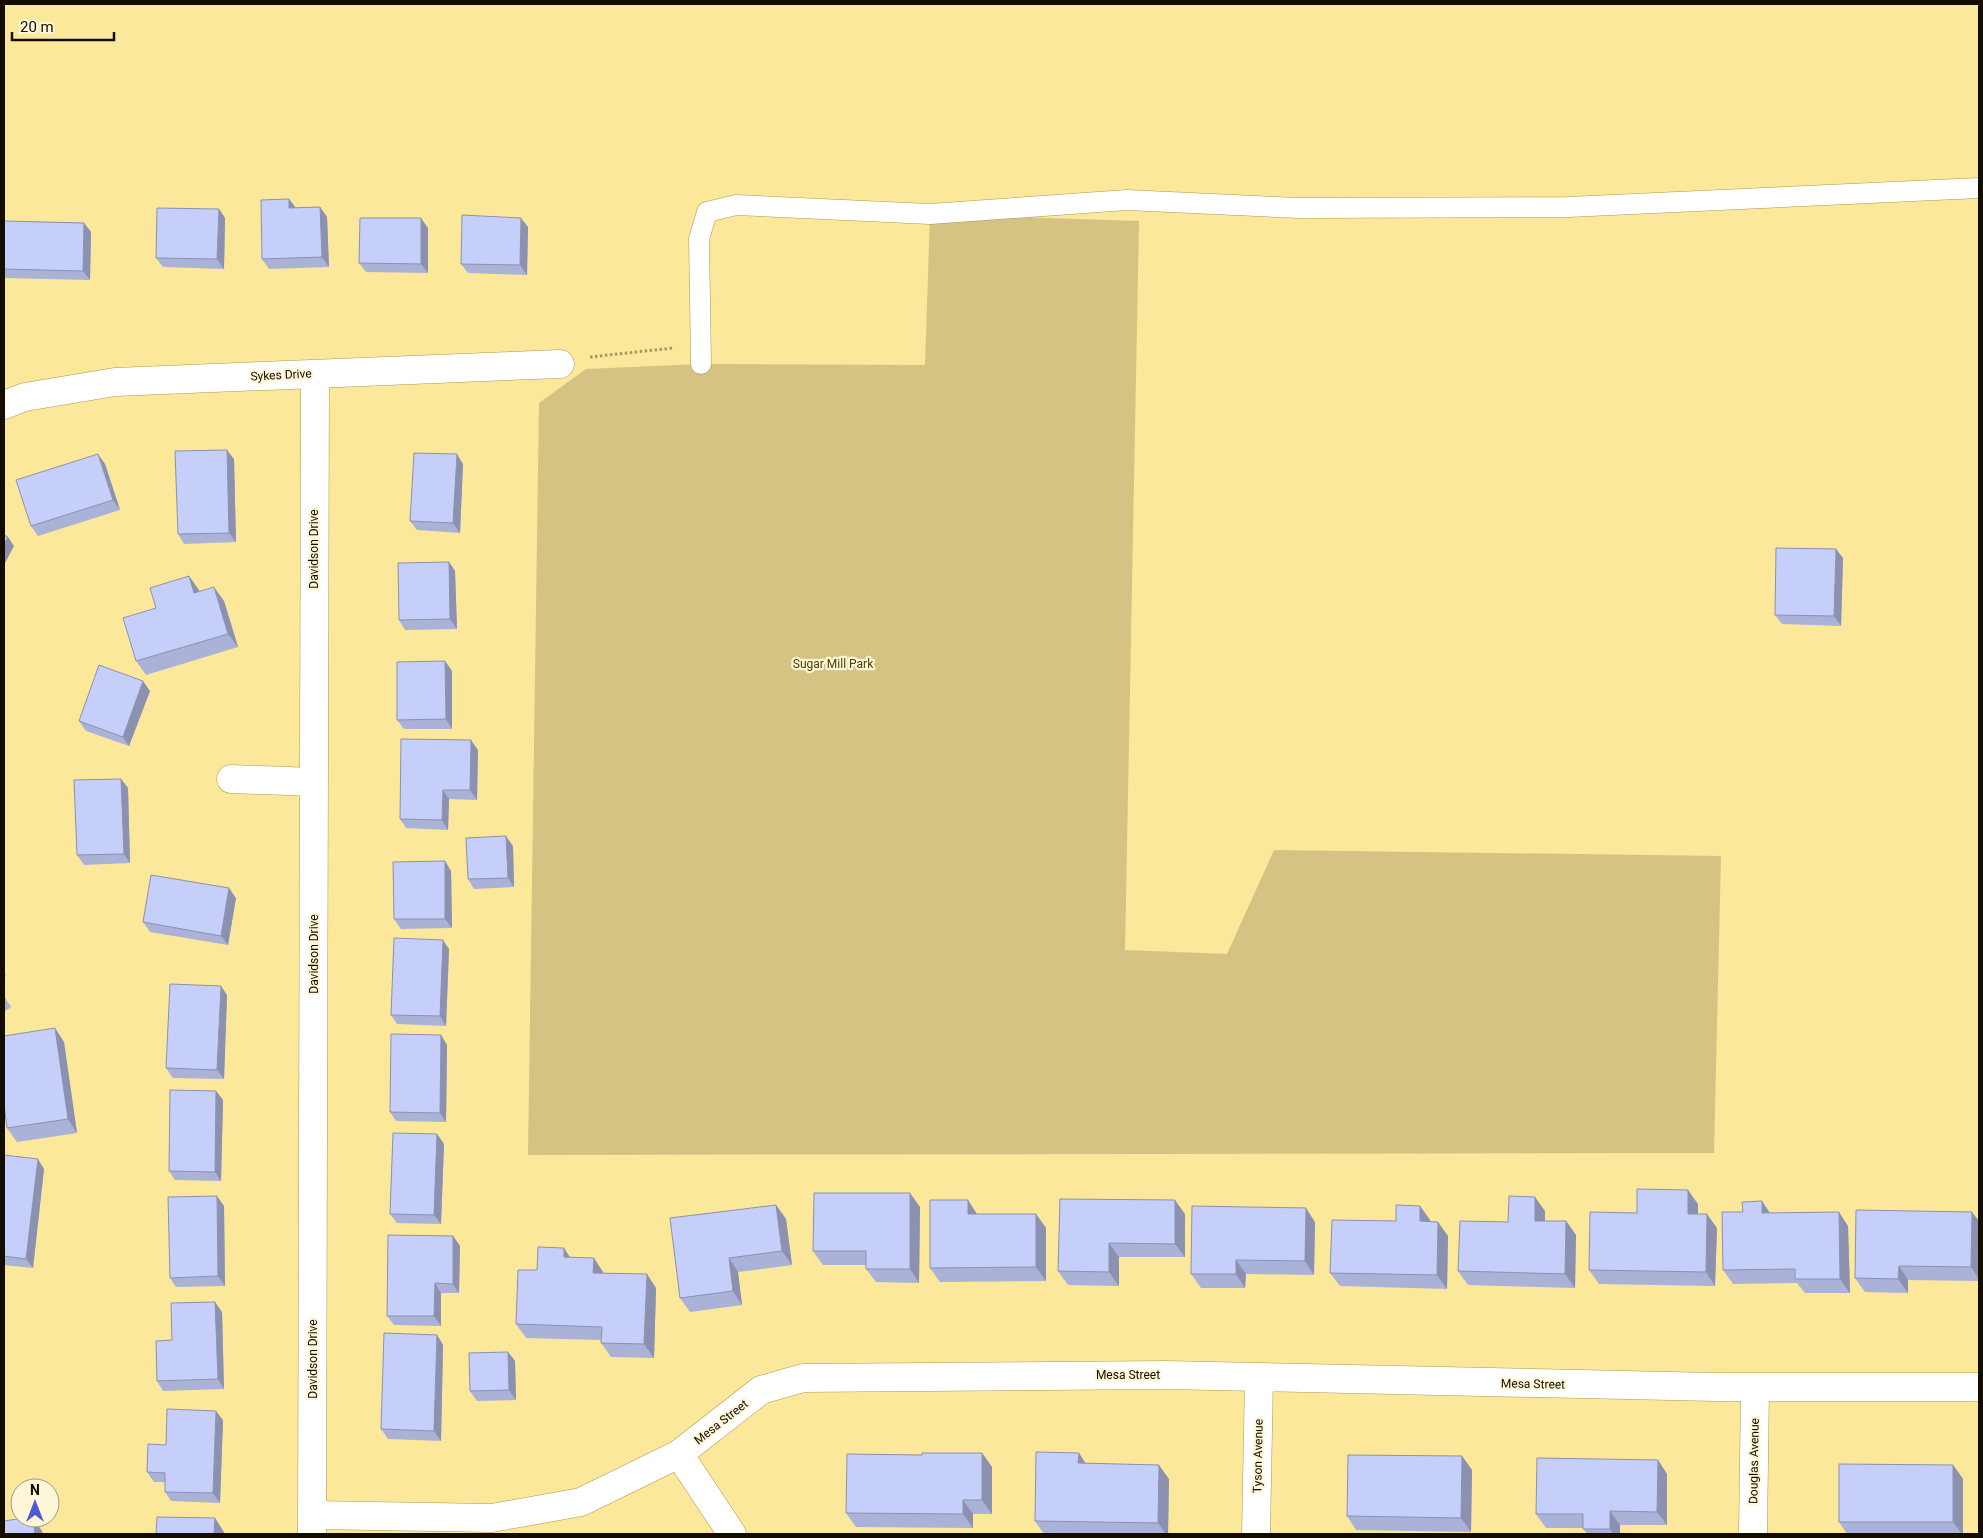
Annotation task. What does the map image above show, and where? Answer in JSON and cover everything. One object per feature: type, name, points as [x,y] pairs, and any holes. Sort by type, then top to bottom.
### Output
[{"type":"street","name":"Sykes Drive","points":[[4,405],[25,397],[115,382],[560,364]]},
{"type":"street","name":"Davidson Drive","points":[[313,1525],[315,374]]},
{"type":"street","points":[[230,779],[314,782]]},
{"type":"street","name":"Mesa Street","points":[[313,1525],[492,1518],[580,1502],[679,1454],[761,1390],[803,1378],[1164,1375],[1755,1388],[1979,1387]]},
{"type":"street","name":"Tyson Avenue","points":[[1256,1534],[1259,1378]]},
{"type":"street","name":"Douglas Avenue","points":[[1753,1534],[1755,1388]]},
{"type":"street","points":[[679,1454],[732,1534]]},
{"type":"lane","points":[[701,354],[699,239],[707,212],[736,205],[930,214],[1127,200],[1299,208],[1568,207],[1979,188]]},
{"type":"path","points":[[560,364],[581,358],[701,354]]},
{"type":"green space","name":"Sugar Mill Park","points":[[930,214],[1139,221],[1125,950],[1227,954],[1274,850],[1721,856],[1714,1153],[528,1155],[539,403],[586,369],[701,364],[925,365]]},
{"type":"building","points":[[289,199],[289,208],[320,207],[322,257],[262,259],[261,200]]},
{"type":"building","points":[[157,208],[219,209],[217,259],[156,258]]},
{"type":"building","points":[[462,215],[521,218],[520,265],[461,264]]},
{"type":"building","points":[[360,218],[421,218],[421,264],[359,263]]},
{"type":"building","points":[[4,221],[84,223],[83,271],[4,269]]},
{"type":"building","points":[[227,450],[229,533],[178,534],[175,451]]},
{"type":"building","points":[[414,453],[457,454],[453,523],[410,521]]},
{"type":"building","points":[[98,454],[113,500],[31,526],[16,480]]},
{"type":"building","points":[[4,535],[8,537],[4,544]]},
{"type":"building","points":[[1776,548],[1836,549],[1834,616],[1775,615]]},
{"type":"building","points":[[449,562],[450,619],[399,620],[398,563]]},
{"type":"building","points":[[189,576],[194,593],[214,587],[228,634],[136,661],[123,618],[156,608],[150,588]]},
{"type":"building","points":[[445,661],[446,719],[397,720],[397,662]]},
{"type":"building","points":[[99,665],[143,681],[123,737],[79,721]]},
{"type":"building","points":[[401,739],[471,740],[470,790],[443,790],[442,820],[400,819]]},
{"type":"building","points":[[121,779],[124,854],[77,855],[74,780]]},
{"type":"building","points":[[506,836],[508,878],[468,879],[466,838]]},
{"type":"building","points":[[445,861],[445,919],[394,919],[393,862]]},
{"type":"building","points":[[151,875],[229,888],[221,936],[143,922]]},
{"type":"building","points":[[394,938],[443,940],[440,1016],[391,1015]]},
{"type":"building","points":[[170,984],[221,986],[217,1070],[166,1068]]},
{"type":"building","points":[[55,1028],[68,1119],[7,1128],[4,1105],[4,1036]]},
{"type":"building","points":[[391,1034],[441,1035],[440,1113],[390,1112]]},
{"type":"building","points":[[170,1090],[216,1091],[215,1172],[169,1171]]},
{"type":"building","points":[[393,1133],[437,1134],[434,1215],[390,1214]]},
{"type":"building","points":[[4,1155],[38,1159],[26,1259],[4,1256]]},
{"type":"building","points":[[1637,1189],[1688,1190],[1688,1214],[1707,1214],[1706,1272],[1589,1270],[1590,1212],[1637,1213]]},
{"type":"building","points":[[814,1193],[910,1193],[910,1269],[866,1269],[866,1251],[813,1251]]},
{"type":"building","points":[[217,1196],[218,1276],[170,1278],[168,1197]]},
{"type":"building","points":[[1509,1196],[1535,1197],[1535,1221],[1566,1221],[1565,1274],[1458,1271],[1460,1221],[1508,1222]]},
{"type":"building","points":[[1060,1199],[1175,1200],[1175,1244],[1109,1243],[1109,1272],[1058,1271]]},
{"type":"building","points":[[930,1200],[968,1200],[968,1214],[1036,1214],[1036,1267],[930,1268]]},
{"type":"building","points":[[1762,1201],[1762,1213],[1839,1212],[1840,1279],[1795,1279],[1795,1269],[1723,1270],[1722,1212],[1743,1212],[1742,1202]]},
{"type":"building","points":[[776,1205],[782,1251],[729,1258],[733,1291],[680,1298],[670,1218]]},
{"type":"building","points":[[1396,1205],[1420,1206],[1420,1221],[1438,1222],[1437,1275],[1330,1273],[1332,1220],[1396,1221]]},
{"type":"building","points":[[1192,1206],[1306,1208],[1305,1261],[1236,1260],[1236,1274],[1191,1274]]},
{"type":"building","points":[[1856,1210],[1972,1212],[1971,1267],[1899,1266],[1898,1279],[1855,1278]]},
{"type":"building","points":[[388,1235],[453,1236],[453,1284],[435,1283],[434,1316],[387,1316]]},
{"type":"building","points":[[538,1247],[564,1248],[564,1257],[594,1258],[593,1273],[647,1274],[644,1344],[601,1343],[602,1327],[516,1324],[518,1270],[537,1270]]},
{"type":"building","points":[[215,1302],[218,1379],[157,1381],[156,1341],[172,1340],[171,1303]]},
{"type":"building","points":[[384,1333],[437,1335],[434,1431],[381,1429]]},
{"type":"building","points":[[508,1352],[509,1390],[470,1391],[469,1353]]},
{"type":"building","points":[[167,1409],[216,1411],[213,1493],[165,1492],[165,1473],[147,1472],[148,1444],[166,1445]]},
{"type":"building","points":[[1036,1452],[1079,1453],[1078,1463],[1159,1465],[1158,1523],[1035,1521]]},
{"type":"building","points":[[922,1453],[982,1453],[982,1500],[963,1500],[963,1514],[846,1513],[847,1454],[922,1455]]},
{"type":"building","points":[[1348,1455],[1462,1456],[1461,1518],[1347,1516]]},
{"type":"building","points":[[1537,1458],[1658,1460],[1657,1512],[1610,1511],[1610,1529],[1583,1529],[1583,1514],[1536,1514]]},
{"type":"building","points":[[1839,1464],[1953,1465],[1953,1522],[1839,1522]]},
{"type":"building","points":[[157,1517],[215,1518],[214,1534],[156,1534]]},
{"type":"building","points":[[10,1520],[10,1528],[34,1528],[35,1534],[4,1534],[4,1521]]}]
